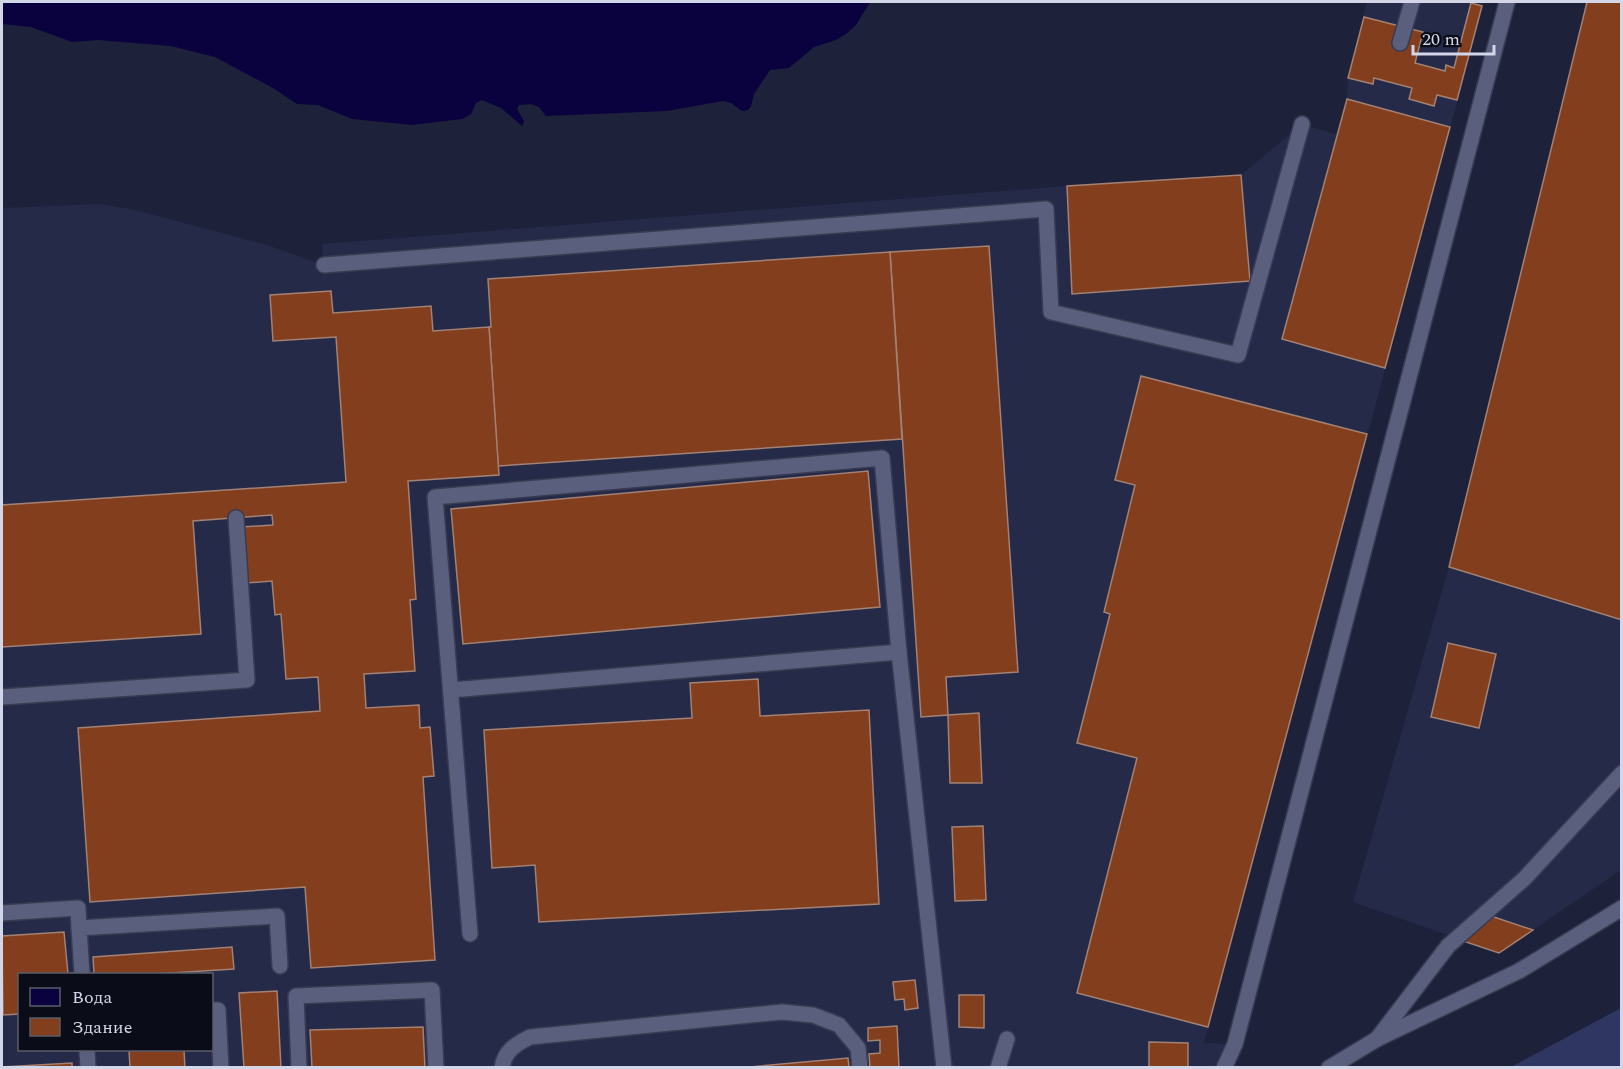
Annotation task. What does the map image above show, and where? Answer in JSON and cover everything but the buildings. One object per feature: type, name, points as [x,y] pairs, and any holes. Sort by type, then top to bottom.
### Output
[{"type":"lane","points":[[1400,43],[1412,2]]},
{"type":"lane","points":[[1224,1068],[1235,1044],[1507,2]]},
{"type":"lane","points":[[324,266],[1046,209],[1051,312],[1238,355],[1302,124]]},
{"type":"lane","points":[[470,934],[435,497],[882,458],[899,652],[944,1068]]},
{"type":"lane","points":[[2,697],[248,680],[236,518]]},
{"type":"lane","points":[[451,690],[899,652]]},
{"type":"lane","points":[[1377,1039],[1448,946],[1525,878],[1622,773]]},
{"type":"lane","points":[[2,912],[78,908],[82,973]]},
{"type":"lane","points":[[1329,1068],[1377,1039],[1519,971],[1622,908]]},
{"type":"lane","points":[[79,928],[277,916],[280,966]]},
{"type":"lane","points":[[299,1068],[296,996],[432,990],[436,1068]]},
{"type":"lane","points":[[213,1010],[218,1010],[221,1068]]},
{"type":"lane","points":[[502,1068],[502,1063],[513,1045],[530,1038],[782,1012],[813,1015],[839,1025],[858,1048],[860,1068]]},
{"type":"lane","points":[[998,1068],[1007,1039]]},
{"type":"lane","points":[[87,1051],[88,1068]]},
{"type":"shaded area","points":[[1367,2],[1484,2],[1204,1043],[1226,1044],[1215,1067],[2,1067],[2,208],[99,204],[131,209],[267,245],[323,265],[322,244],[1067,186],[1241,175],[1302,124],[1338,135],[1347,99],[1348,78]]},
{"type":"shaded area","points":[[1587,2],[1621,2],[1621,870],[1499,953],[1353,902],[1449,567]]},
{"type":"shaded area","points":[[1621,1008],[1621,1067],[1511,1067]]},
{"type":"water","points":[[2,2],[870,2],[856,25],[846,34],[814,47],[789,68],[770,70],[754,94],[748,110],[742,111],[731,103],[723,101],[667,111],[546,116],[539,107],[531,104],[519,105],[517,109],[524,121],[522,126],[501,108],[482,100],[476,103],[471,114],[462,119],[412,125],[352,119],[318,105],[297,104],[273,88],[215,57],[171,46],[98,40],[72,42],[31,27],[2,24]]}]
